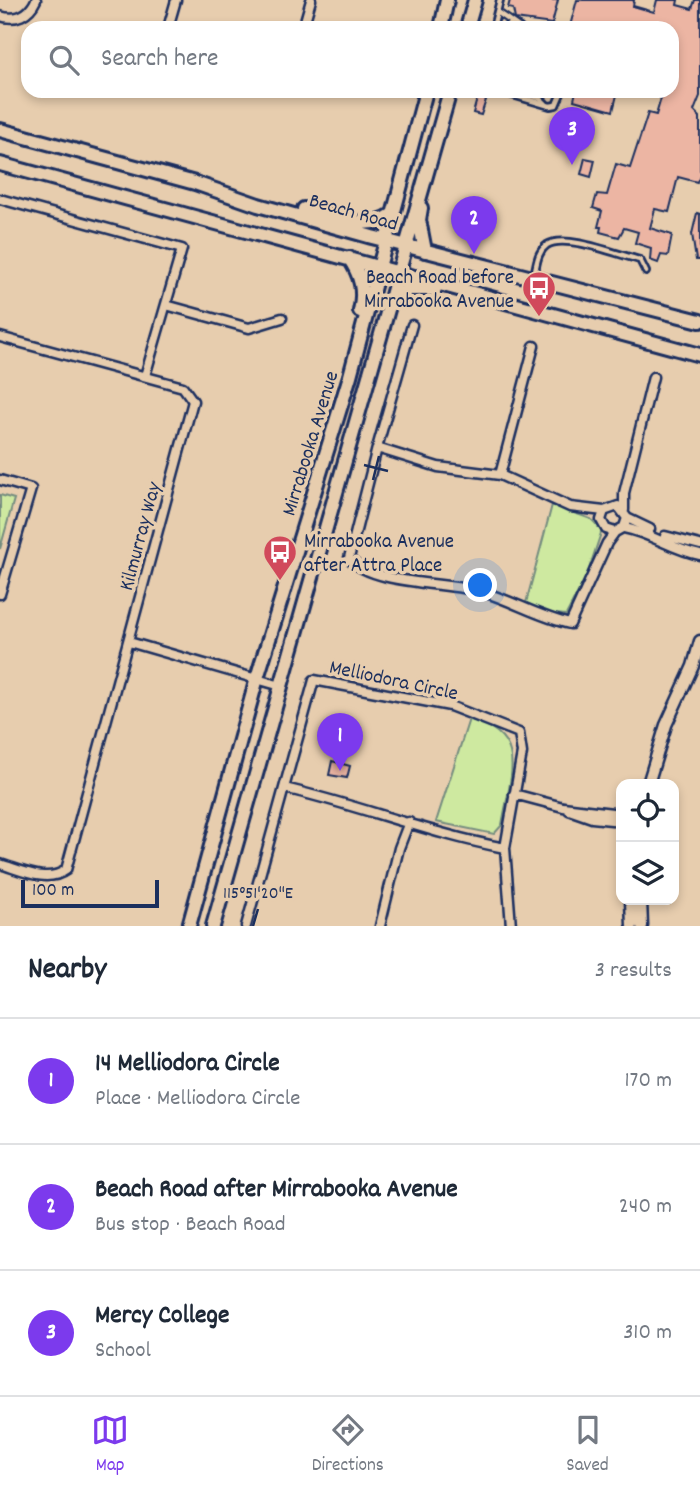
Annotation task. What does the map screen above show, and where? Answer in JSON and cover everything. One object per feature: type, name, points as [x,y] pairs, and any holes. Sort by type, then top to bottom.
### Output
[{"type":"main road","points":[[442,21],[447,0]]},
{"type":"main road","points":[[469,21],[475,0]]},
{"type":"main road","name":"Mirrabooka Avenue","points":[[189,926],[257,678],[350,376],[424,98]]},
{"type":"main road","name":"Mirrabooka Avenue","points":[[213,926],[448,98]]},
{"type":"main road","points":[[425,251],[419,215],[437,153],[445,106]]},
{"type":"main road","name":"Beach Road","points":[[0,130],[195,183],[405,246],[534,276],[697,321]]},
{"type":"main road","points":[[0,164],[492,296],[700,355]]},
{"type":"main road","points":[[278,210],[304,209],[366,225],[380,223],[393,214]]},
{"type":"main road","points":[[349,258],[358,272],[363,297],[348,355],[350,376]]},
{"type":"main road","points":[[388,303],[408,289],[424,287],[466,296],[492,296]]},
{"type":"street","points":[[0,16],[10,19],[19,17],[28,12],[36,0]]},
{"type":"street","points":[[170,21],[176,0]]},
{"type":"street","points":[[305,21],[311,0]]},
{"type":"street","points":[[0,199],[182,249],[145,376]]},
{"type":"street","points":[[166,305],[249,328],[282,318]]},
{"type":"street","points":[[412,325],[349,558],[356,567],[409,582],[482,592],[544,618],[570,624],[607,543],[620,530],[626,514],[624,493],[653,377]]},
{"type":"street","name":"Kilmurray Way","points":[[0,337],[183,387],[193,401],[66,870],[57,877],[43,877],[0,864]]},
{"type":"street","points":[[500,475],[534,346]]},
{"type":"street","points":[[377,448],[438,467],[500,475],[570,507],[588,511],[604,511],[613,506],[624,493]]},
{"type":"street","points":[[0,480],[31,489],[0,594]]},
{"type":"street","points":[[613,506],[668,538],[700,545]]},
{"type":"street","points":[[588,511],[603,525],[651,534],[687,552],[700,555]]},
{"type":"street","points":[[604,511],[603,525],[607,543]]},
{"type":"street","points":[[650,779],[666,725],[696,663],[700,641]]},
{"type":"street","points":[[129,642],[281,686]]},
{"type":"street","name":"Melliodora Circle","points":[[284,788],[314,680],[450,706],[519,733],[522,754],[505,848],[511,926]]},
{"type":"street","points":[[246,926],[284,788],[347,802],[461,840],[505,848]]},
{"type":"street","points":[[514,794],[592,818],[616,820]]},
{"type":"street","points":[[563,807],[616,813]]},
{"type":"street","points":[[380,926],[399,848],[409,822]]},
{"type":"street","points":[[631,905],[632,926]]},
{"type":"street","points":[[641,905],[642,926]]},
{"type":"lane","points":[[495,21],[500,0]]},
{"type":"lane","points":[[497,12],[510,21]]},
{"type":"lane","points":[[522,98],[546,105],[556,105],[559,98]]},
{"type":"lane","points":[[540,98],[546,105]]},
{"type":"lane","points":[[534,276],[538,256],[547,245],[562,240],[640,260],[646,272]]},
{"type":"green space","points":[[0,495],[14,499],[0,549]]},
{"type":"green space","points":[[552,505],[591,519],[602,530],[587,575],[566,615],[545,613],[526,603]]},
{"type":"green space","points":[[469,719],[488,726],[501,736],[508,747],[511,760],[502,825],[494,834],[436,822]]},
{"type":"building","points":[[510,0],[558,0],[553,21],[515,19],[513,9],[508,8]]},
{"type":"building","points":[[577,0],[634,0],[633,6],[654,12],[657,0],[678,0],[677,5],[692,9],[695,0],[700,0],[700,96],[694,111],[700,117],[700,175],[697,182],[678,177],[669,212],[655,209],[650,228],[672,235],[668,256],[661,255],[658,263],[650,260],[651,248],[635,243],[638,232],[624,228],[619,237],[600,232],[601,227],[598,227],[602,211],[593,208],[597,194],[607,195],[616,164],[630,168],[648,113],[656,115],[661,98],[679,98],[679,21],[571,21]]},
{"type":"building","points":[[477,98],[487,98],[481,115],[473,113]]},
{"type":"building","points":[[574,98],[616,98],[613,111]]},
{"type":"building","points":[[585,158],[595,160],[591,177],[581,174]]},
{"type":"building","points":[[697,213],[700,214],[700,260],[696,260],[692,234]]},
{"type":"building","points":[[332,761],[350,766],[347,778],[329,775]]},
{"type":"place","name":"Mercy College","points":[[572,165]]},
{"type":"place","name":"Beach Road after Mirrabooka Avenue","points":[[474,254]]},
{"type":"place","name":"Beach Road before Mirrabooka Avenue","points":[[539,318]]},
{"type":"place","name":"Mirrabooka Avenue after Attra Place","points":[[280,582]]},
{"type":"place","name":"14 Melliodora Circle","points":[[340,771]]}]
